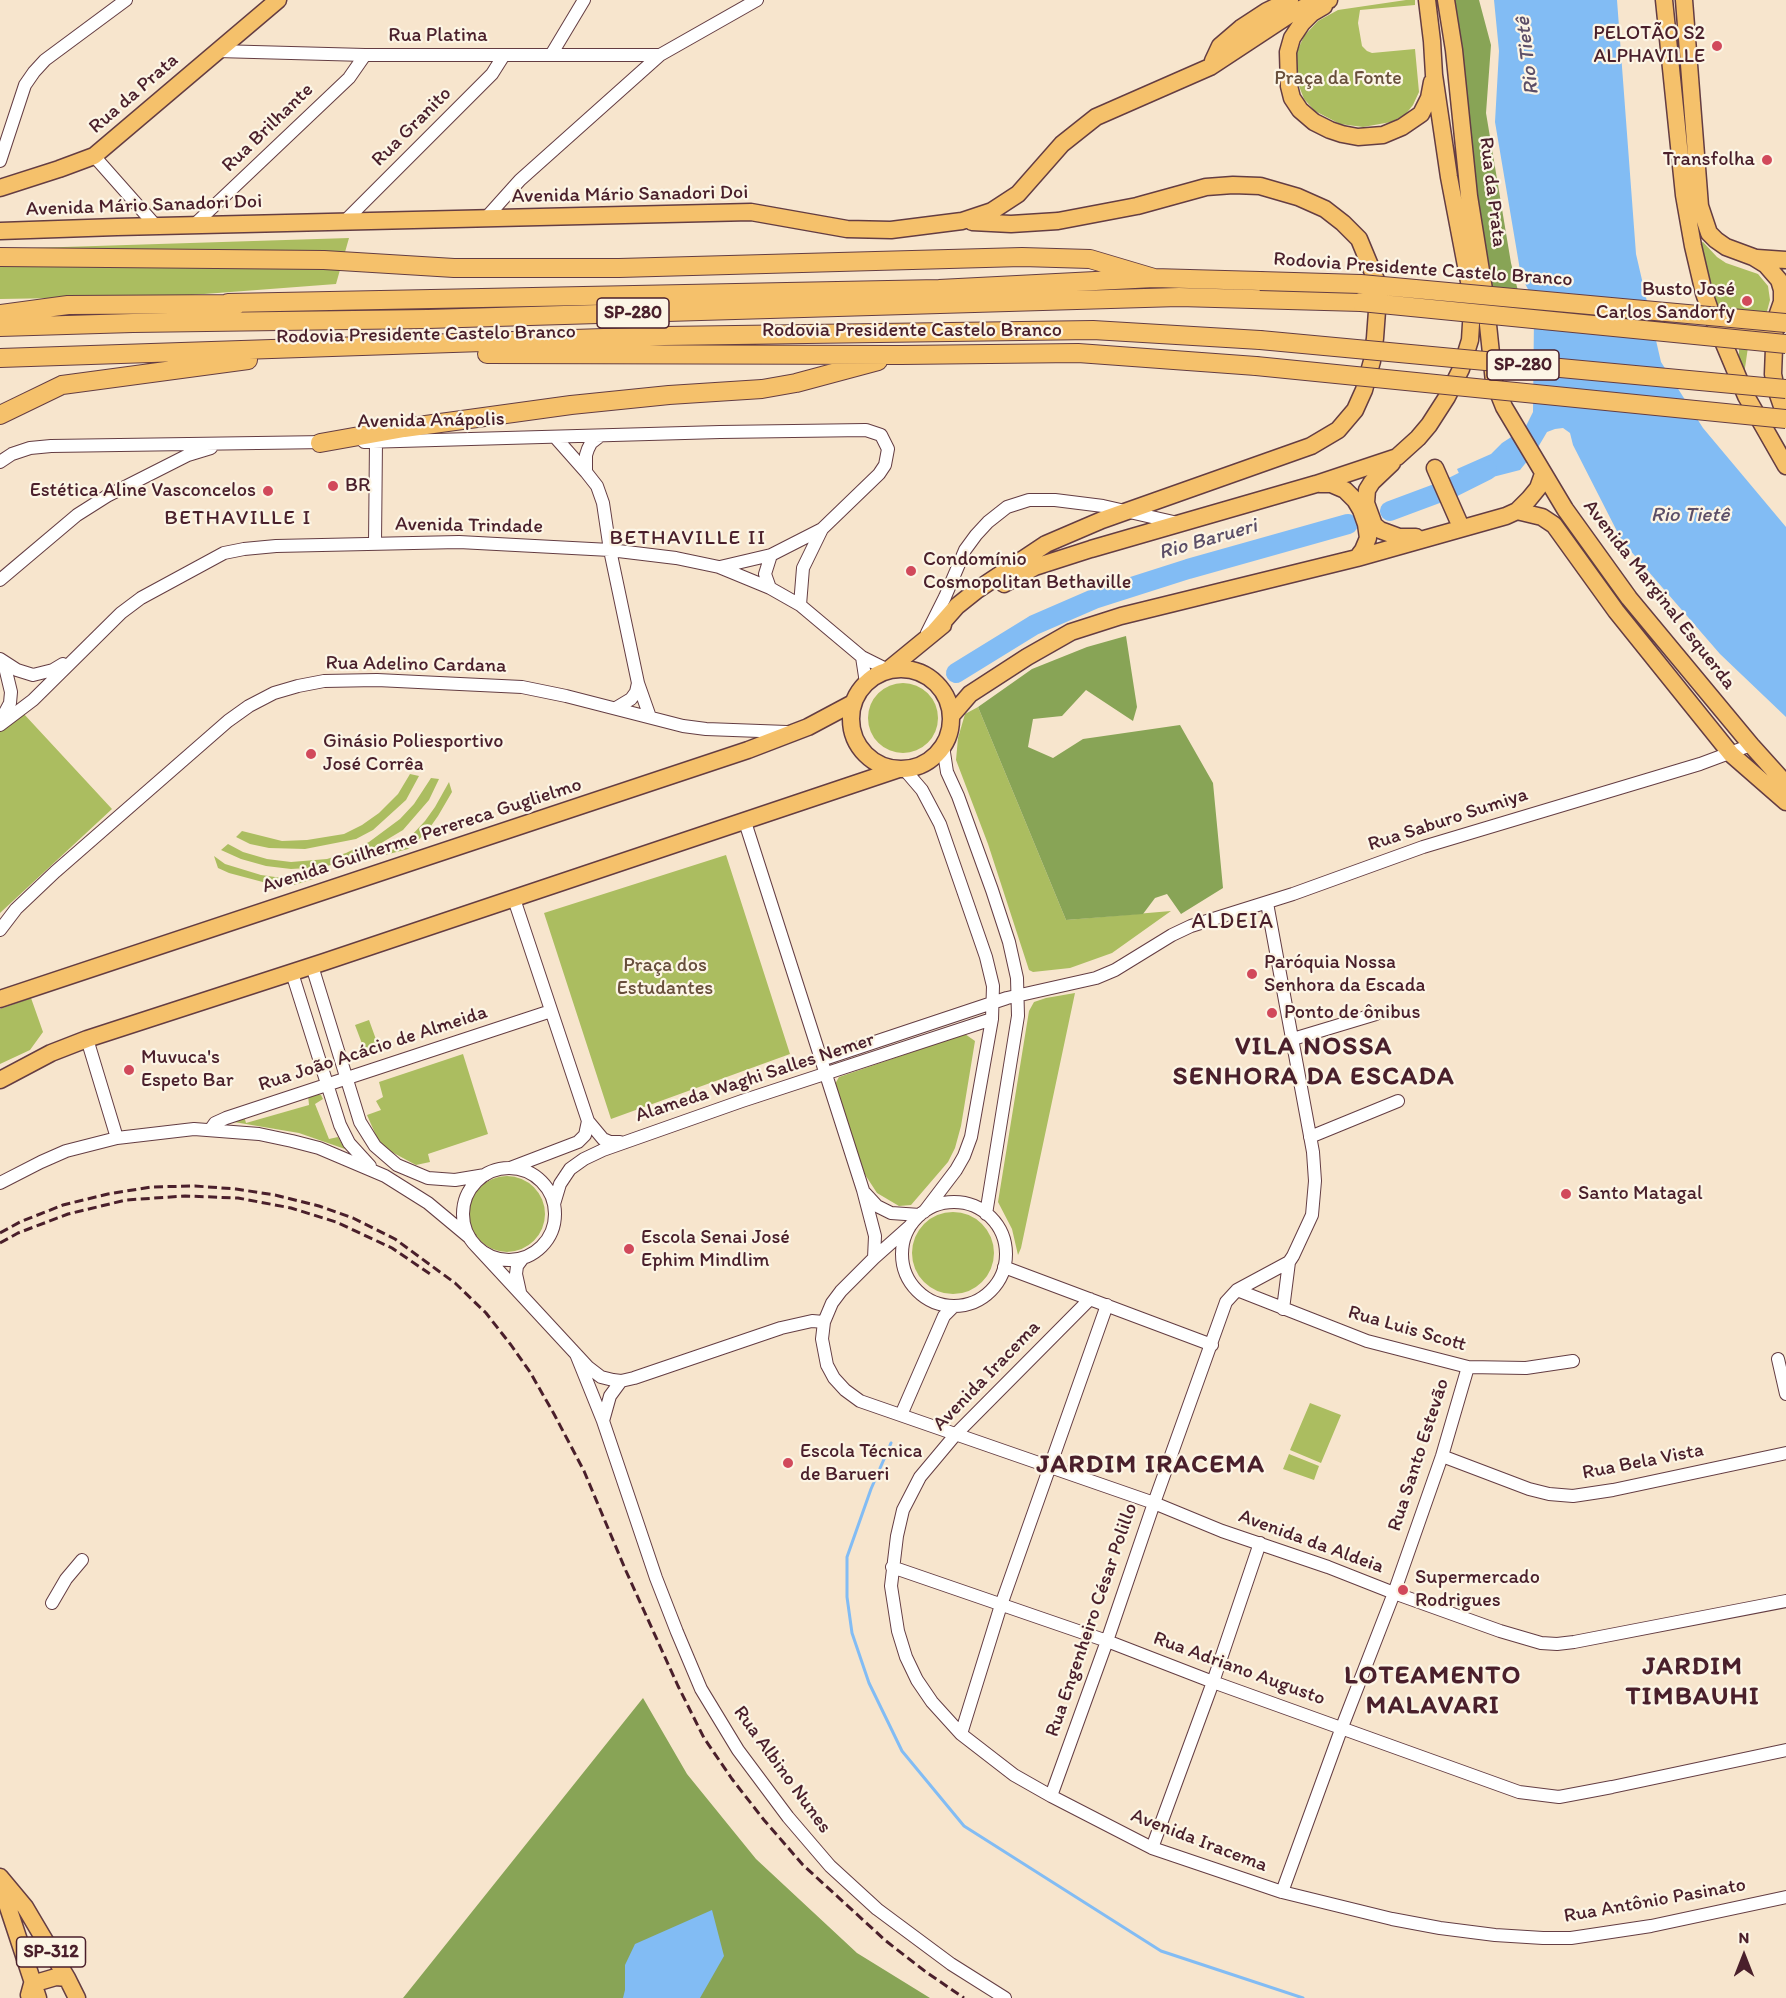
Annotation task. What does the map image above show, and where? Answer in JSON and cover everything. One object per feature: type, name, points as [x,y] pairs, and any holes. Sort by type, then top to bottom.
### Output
[{"type":"highway","points":[[0,257],[324,260],[454,268],[619,268],[1022,257],[1090,259],[1154,278]]},
{"type":"highway","name":"Rodovia Presidente Castelo Branco","points":[[0,314],[68,305],[939,289],[1154,278],[1361,284],[1780,323]]},
{"type":"highway","name":"Rodovia Presidente Castelo Branco","points":[[0,327],[376,320],[1179,297],[1361,302],[1786,344]]},
{"type":"highway","name":"Rodovia Presidente Castelo Branco","points":[[228,303],[376,320]]},
{"type":"highway","name":"Rodovia Presidente Castelo Branco","points":[[36,357],[664,336],[1093,330],[1260,340],[1786,389]]},
{"type":"highway","points":[[320,442],[571,405],[762,389],[796,383],[901,355],[964,332]]},
{"type":"highway","points":[[0,415],[62,385],[235,362],[317,348]]},
{"type":"highway","name":"Rodovia Presidente Castelo Branco","points":[[36,357],[235,362],[508,353],[901,355],[1078,352],[1256,366],[1786,418]]},
{"type":"highway","points":[[0,360],[36,357]]},
{"type":"main road","name":"Rua da Prata","points":[[0,188],[94,156],[278,0]]},
{"type":"main road","points":[[1210,67],[1220,46],[1267,10],[1290,0]]},
{"type":"main road","name":"Avenida Mário Sanadori Doi","points":[[0,231],[751,212],[847,229],[891,230],[962,221],[992,211],[1018,194],[1062,144],[1096,117],[1210,67],[1292,13],[1329,0]]},
{"type":"main road","points":[[1338,0],[1312,13],[1302,23],[1292,38],[1288,52],[1289,86],[1292,98],[1300,110],[1314,122],[1342,134],[1358,137],[1383,135],[1402,127],[1421,114],[1429,98],[1434,75]]},
{"type":"main road","name":"Rua da Prata","points":[[1397,457],[1418,438],[1447,398],[1461,369],[1470,340],[1472,308],[1434,75],[1427,0]]},
{"type":"main road","name":"Rua da Prata","points":[[1446,0],[1494,382],[1512,422]]},
{"type":"main road","points":[[1664,0],[1684,195],[1704,293],[1746,396],[1786,466]]},
{"type":"main road","points":[[1684,0],[1698,187],[1702,213],[1709,233],[1726,247],[1753,257],[1786,261]]},
{"type":"main road","points":[[929,635],[957,606],[977,590],[1046,544],[1126,511],[1311,446],[1338,430],[1355,410],[1364,390],[1372,361],[1377,311],[1376,280],[1359,239],[1325,209],[1298,197],[1260,186],[1206,187],[1137,206],[1058,221],[1011,224],[962,221]]},
{"type":"main road","points":[[1753,257],[1773,271],[1782,290],[1773,374],[1786,418]]},
{"type":"main road","points":[[1715,323],[1732,329],[1751,330],[1760,330],[1780,323]]},
{"type":"main road","name":"Avenida Marginal Esquerda","points":[[1512,422],[1585,539],[1629,598],[1786,784]]},
{"type":"main road","points":[[902,769],[886,767],[875,762],[861,750],[851,728],[850,715],[853,703],[866,683],[876,675],[888,670],[929,635],[982,596],[1035,567],[1316,484],[1397,457]]},
{"type":"main road","points":[[1397,457],[1378,474],[1367,490],[1366,503],[1374,525],[1380,530],[1399,537],[1429,538]]},
{"type":"main road","points":[[1435,468],[1461,527]]},
{"type":"main road","points":[[951,716],[970,694],[1071,632],[1121,616],[1357,558],[1517,511],[1538,488],[1541,471]]},
{"type":"main road","points":[[1316,484],[1331,484],[1345,490],[1355,500],[1366,524],[1368,538],[1364,550],[1357,558]]},
{"type":"main road","name":"Avenida Marginal Esquerda","points":[[1517,511],[1542,517],[1554,525],[1616,611],[1731,754],[1786,802]]},
{"type":"main road","points":[[0,1080],[38,1059],[87,1039],[292,973],[902,769],[917,766],[929,760],[943,746],[948,735],[951,716],[944,693],[927,676],[904,669],[888,670]]},
{"type":"main road","name":"Avenida Guilherme Perereca Guglielmo","points":[[0,999],[748,750],[821,721],[853,703]]},
{"type":"main road","name":"SP-312","points":[[0,1868],[77,1998]]},
{"type":"main road","points":[[4,1881],[24,1907]]},
{"type":"main road","points":[[4,1881],[6,1901],[15,1925],[32,1995],[56,1977],[67,1978]]},
{"type":"main road","name":"SP-312","points":[[0,1912],[32,1995]]},
{"type":"street","points":[[0,161],[25,85],[34,72],[45,60],[126,0]]},
{"type":"street","points":[[551,55],[584,0]]},
{"type":"street","points":[[485,219],[520,180],[660,55],[757,0]]},
{"type":"street","name":"Rua Platina","points":[[217,51],[365,56],[660,55]]},
{"type":"street","name":"Rua Granito","points":[[344,222],[492,74],[504,55]]},
{"type":"street","name":"Rua Brilhante","points":[[194,225],[349,78],[365,56]]},
{"type":"street","points":[[94,156],[156,226]]},
{"type":"street","name":"Avenida Anápolis","points":[[0,462],[12,454],[30,448],[51,446],[866,430],[881,435],[888,449],[885,465],[879,474],[822,529]]},
{"type":"street","points":[[586,472],[588,449],[591,443],[600,436]]},
{"type":"street","points":[[555,437],[597,486],[603,503],[610,550],[638,683],[650,717]]},
{"type":"street","points":[[375,543],[376,441]]},
{"type":"street","points":[[0,580],[77,515],[106,496],[188,455],[225,444]]},
{"type":"street","points":[[929,635],[965,550],[988,522],[1007,507],[1029,500],[1055,500],[1126,511],[1178,523]]},
{"type":"street","points":[[719,567],[771,555],[822,529]]},
{"type":"street","points":[[800,605],[803,568],[822,529]]},
{"type":"street","name":"Avenida Trindade","points":[[79,654],[121,613],[141,598],[224,553],[255,548],[459,542],[610,550],[676,558],[719,567],[770,588],[800,605],[862,657],[888,670]]},
{"type":"street","points":[[770,588],[765,574],[771,555]]},
{"type":"street","points":[[2,661],[17,670],[33,675],[53,670],[79,654]]},
{"type":"street","points":[[0,723],[33,700],[79,654]]},
{"type":"street","points":[[862,657],[866,683]]},
{"type":"street","points":[[0,723],[10,703],[11,692],[10,681],[2,661]]},
{"type":"street","name":"Rua Adelino Cardana","points":[[0,930],[16,909],[55,872],[196,747],[249,706],[274,693],[298,686],[324,681],[377,680],[522,687],[682,726],[795,732]]},
{"type":"street","points":[[615,708],[631,699],[638,683]]},
{"type":"street","name":"Rua Saburo Sumiya","points":[[1019,994],[1096,978],[1115,970],[1191,926],[1267,903],[1434,843],[1731,754],[1751,745]]},
{"type":"street","points":[[943,746],[947,772],[958,796],[1009,942],[1019,994],[1018,1016],[986,1214]]},
{"type":"street","points":[[485,1175],[471,1189],[464,1204],[464,1223],[473,1242],[576,1354],[601,1377],[621,1381],[781,1328],[812,1321],[824,1322],[832,1303],[841,1291],[922,1214],[956,1170],[968,1146],[992,1019],[994,1002],[992,977],[944,834],[928,800],[902,769]]},
{"type":"street","points":[[746,822],[862,1190],[875,1236],[874,1258]]},
{"type":"street","points":[[514,899],[588,1121],[598,1136],[613,1143],[624,1142]]},
{"type":"street","points":[[1237,1290],[1288,1262],[1312,1215],[1315,1198],[1310,1137],[1267,903]]},
{"type":"street","points":[[0,1183],[66,1151],[117,1138],[177,1130],[259,1134],[298,1142],[377,1172],[422,1199],[486,1254],[498,1259],[512,1260],[538,1251],[550,1237],[555,1221],[554,1204],[547,1188],[537,1178],[525,1171],[509,1169],[462,1179],[435,1179],[411,1172],[392,1162],[375,1146],[364,1129],[312,966]]},
{"type":"street","points":[[292,973],[340,1125],[349,1143],[377,1172]]},
{"type":"street","name":"Alameda Waghi Salles Nemer","points":[[821,1060],[1019,994]]},
{"type":"street","name":"Rua João Acácio de Almeida","points":[[210,1130],[215,1123],[226,1118],[551,1011]]},
{"type":"street","points":[[1293,1039],[1376,1014]]},
{"type":"street","name":"Alameda Waghi Salles Nemer","points":[[554,1204],[563,1178],[574,1165],[593,1154],[742,1101],[992,1019]]},
{"type":"street","points":[[87,1039],[117,1138]]},
{"type":"street","points":[[1310,1137],[1398,1101]]},
{"type":"street","points":[[509,1169],[578,1142],[585,1135],[588,1121]]},
{"type":"street","points":[[862,1190],[884,1210],[897,1215],[922,1214],[938,1205],[957,1203],[971,1206],[986,1214],[998,1227],[1003,1238],[1004,1267],[998,1281],[985,1295],[968,1304],[943,1305],[928,1299],[919,1293],[905,1270],[902,1254],[904,1239],[910,1226]]},
{"type":"street","points":[[520,1293],[516,1274],[517,1266],[523,1258]]},
{"type":"street","points":[[1283,1309],[1288,1262]]},
{"type":"street","points":[[1004,1267],[1212,1345]]},
{"type":"street","name":"Rua Luis Scott","points":[[1237,1290],[1367,1341],[1468,1368],[1526,1368],[1573,1361]]},
{"type":"street","name":"Rua Engenheiro César Polillo","points":[[1051,1796],[1226,1302],[1237,1290]]},
{"type":"street","name":"Avenida Iracema","points":[[1090,1299],[956,1434],[910,1494],[903,1510],[892,1567],[891,1586],[898,1631],[906,1657],[917,1680],[932,1702],[961,1734],[1006,1769],[1051,1796],[1152,1848],[1282,1892]]},
{"type":"street","points":[[961,1734],[1001,1605],[1107,1305]]},
{"type":"street","points":[[901,1415],[945,1314],[954,1306]]},
{"type":"street","name":"Avenida da Aldeia","points":[[824,1322],[822,1339],[827,1365],[834,1378],[860,1401],[1154,1503],[1222,1531],[1328,1567],[1500,1631],[1541,1643],[1557,1644],[1786,1600]]},
{"type":"street","name":"Rua Albino Nunes","points":[[576,1354],[603,1421],[656,1578],[677,1632],[701,1689],[738,1750],[788,1817],[838,1873],[877,1910],[951,1965],[1005,1998]]},
{"type":"street","points":[[1778,1359],[1786,1394]]},
{"type":"street","name":"Rua Santo Estevão","points":[[1282,1892],[1394,1593],[1442,1456],[1468,1368]]},
{"type":"street","points":[[603,1421],[610,1396],[621,1381]]},
{"type":"street","name":"Rua Bela Vista","points":[[1442,1456],[1529,1489],[1548,1494],[1573,1496],[1624,1488],[1786,1453]]},
{"type":"street","points":[[1152,1848],[1213,1682],[1260,1543]]},
{"type":"street","points":[[52,1603],[66,1579],[82,1560]]},
{"type":"street","name":"Rua Adriano Augusto","points":[[892,1567],[1107,1641],[1213,1682],[1519,1792],[1559,1797],[1786,1750]]},
{"type":"street","name":"Rua Antônio Pasinato","points":[[1282,1892],[1392,1919],[1440,1928],[1543,1938],[1606,1934],[1786,1897]]},
{"type":"green space","name":"Praça da Fonte","points":[[1415,0],[1415,5],[1360,10],[1358,23],[1362,46],[1367,51],[1372,53],[1415,49],[1419,92],[1405,115],[1391,122],[1363,127],[1340,124],[1315,111],[1304,99],[1296,78],[1296,54],[1304,36],[1318,21],[1338,10]]},
{"type":"green space","points":[[1479,0],[1491,45],[1486,113],[1511,263],[1522,307],[1490,303],[1446,2]]},
{"type":"green space","points":[[349,238],[336,284],[178,296],[0,299],[0,249]]},
{"type":"green space","points":[[1703,242],[1717,257],[1726,263],[1758,274],[1768,286],[1770,300],[1766,315],[1751,326],[1744,375],[1739,369],[1735,323],[1721,312],[1715,302],[1700,243]]},
{"type":"green space","points":[[1126,636],[1137,707],[1133,721],[1086,690],[1062,716],[1033,719],[1028,747],[1053,758],[1083,739],[1180,725],[1213,783],[1223,888],[1181,914],[1167,894],[1155,898],[1143,914],[1066,920],[978,707],[1032,669],[1087,647]]},
{"type":"green space","points":[[910,683],[923,689],[932,698],[936,704],[938,718],[936,732],[928,743],[917,751],[896,753],[878,743],[870,732],[868,711],[878,693],[889,685]]},
{"type":"green space","points":[[978,707],[1066,920],[1171,911],[1112,953],[1070,968],[1033,972],[1029,970],[988,844],[956,760],[958,738],[965,714]]},
{"type":"green space","points":[[23,713],[112,809],[0,913],[0,730]]},
{"type":"green space","points":[[410,774],[419,776],[406,800],[373,830],[356,839],[305,849],[269,848],[250,844],[236,837],[242,831],[282,841],[307,840],[344,834],[379,813],[398,794]]},
{"type":"green space","points":[[431,778],[439,779],[429,800],[403,830],[358,857],[324,867],[291,869],[266,866],[221,850],[228,844],[243,852],[267,859],[291,862],[327,859],[346,853],[369,842],[400,819],[414,804]]},
{"type":"green space","points":[[449,782],[452,792],[426,833],[408,849],[385,855],[411,836],[425,821]]},
{"type":"green space","name":"Praça dos Estudantes","points":[[726,855],[790,1054],[611,1119],[544,913]]},
{"type":"green space","points":[[214,856],[225,864],[261,875],[313,879],[294,885],[274,885],[218,868]]},
{"type":"green space","points":[[1075,993],[1018,1255],[1012,1229],[998,1202],[1029,1011],[1034,1002]]},
{"type":"green space","points":[[31,998],[43,1032],[30,1050],[0,1064],[0,1009]]},
{"type":"green space","points":[[369,1020],[378,1045],[364,1049],[355,1025]]},
{"type":"green space","points":[[965,1034],[975,1041],[961,1126],[955,1148],[948,1162],[911,1205],[899,1206],[877,1193],[864,1173],[835,1084],[839,1077]]},
{"type":"green space","points":[[463,1054],[488,1134],[428,1154],[430,1162],[416,1165],[388,1150],[378,1140],[367,1115],[381,1110],[376,1101],[383,1097],[379,1082]]},
{"type":"green space","points":[[318,1094],[323,1099],[315,1104],[329,1139],[338,1137],[345,1149],[299,1133],[228,1121],[244,1116],[246,1123],[309,1105],[308,1095]]},
{"type":"green space","points":[[507,1176],[521,1179],[534,1187],[542,1200],[545,1214],[542,1228],[534,1241],[521,1249],[507,1252],[493,1249],[480,1241],[472,1228],[469,1214],[472,1200],[480,1187],[493,1179]]},
{"type":"green space","points":[[953,1212],[969,1216],[982,1224],[990,1237],[994,1253],[990,1269],[982,1282],[969,1290],[953,1294],[937,1290],[924,1282],[916,1269],[912,1253],[916,1237],[924,1224],[937,1216]]},
{"type":"green space","points":[[1310,1403],[1341,1415],[1321,1463],[1290,1450]]},
{"type":"green space","points":[[1289,1454],[1319,1466],[1314,1480],[1283,1469]]},
{"type":"green space","points":[[643,1698],[687,1774],[756,1859],[857,1953],[930,1998],[403,1998]]},
{"type":"water","name":"Rio Tietê","points":[[1494,0],[1617,0],[1636,254],[1661,362],[1703,428],[1786,527],[1786,717],[1720,654],[1622,541],[1573,445],[1570,433],[1563,428],[1547,432],[1520,470],[1485,479],[1467,490],[1457,469],[1491,454],[1502,443],[1525,428],[1533,412],[1534,316],[1530,293],[1521,276],[1495,122],[1499,51]]},
{"type":"water","points":[[712,1910],[724,1956],[700,1998],[623,1998],[625,1965],[635,1944]]},
{"type":"waterway","name":"Rio Barueri","points":[[1390,511],[1449,489],[1487,470]]},
{"type":"waterway","name":"Rio Barueri","points":[[956,673],[1034,625],[1094,599],[1188,569],[1348,524]]},
{"type":"waterway","points":[[891,1443],[871,1489],[847,1557],[847,1597],[852,1633],[869,1683],[902,1751],[964,1826],[1161,1951],[1303,1998]]},
{"type":"railway","points":[[0,1233],[20,1222],[63,1205],[108,1194],[151,1187],[195,1186],[236,1189],[275,1195],[319,1206],[353,1218],[395,1239],[455,1283],[486,1313],[511,1345],[530,1372],[554,1414],[584,1471],[678,1686],[704,1738],[732,1779],[803,1865],[886,1941],[964,1998]]},
{"type":"railway","points":[[0,1243],[18,1233],[68,1214],[126,1200],[185,1196],[238,1198],[291,1208],[336,1222],[392,1248],[433,1276]]},
{"type":"place","name":"PELOTÃO S2 ALPHAVILLE","points":[[1717,46]]},
{"type":"place","name":"Transfolha","points":[[1767,160]]},
{"type":"place","name":"Busto José Carlos Sandorfy","points":[[1747,301]]},
{"type":"place","name":"BR","points":[[333,486]]},
{"type":"place","name":"Estética Aline Vasconcelos","points":[[268,491]]},
{"type":"place","name":"Condomínio Cosmopolitan Bethaville","points":[[911,571]]},
{"type":"place","name":"Ginásio Poliesportivo José Corrêa","points":[[311,754]]},
{"type":"place","name":"Paróquia Nossa Senhora da Escada","points":[[1252,974]]},
{"type":"place","name":"Ponto de ônibus","points":[[1272,1013]]},
{"type":"place","name":"Muvuca's Espeto Bar","points":[[129,1070]]},
{"type":"place","name":"Santo Matagal","points":[[1566,1194]]},
{"type":"place","name":"Escola Senai José Ephim Mindlim","points":[[629,1249]]},
{"type":"place","name":"Escola Técnica de Barueri","points":[[788,1463]]},
{"type":"place","name":"Supermercado Rodrigues","points":[[1403,1590]]},
{"type":"district","name":"BETHAVILLE I","points":[[238,519]]},
{"type":"district","name":"BETHAVILLE II","points":[[688,539]]},
{"type":"district","name":"ALDEIA","points":[[1233,922]]},
{"type":"district","name":"VILA NOSSA SENHORA DA ESCADA","points":[[1314,1062]]},
{"type":"district","name":"JARDIM IRACEMA","points":[[1151,1465]]},
{"type":"district","name":"JARDIM TIMBAUHI","points":[[1693,1682]]},
{"type":"district","name":"LOTEAMENTO MALAVARI","points":[[1433,1690]]}]
